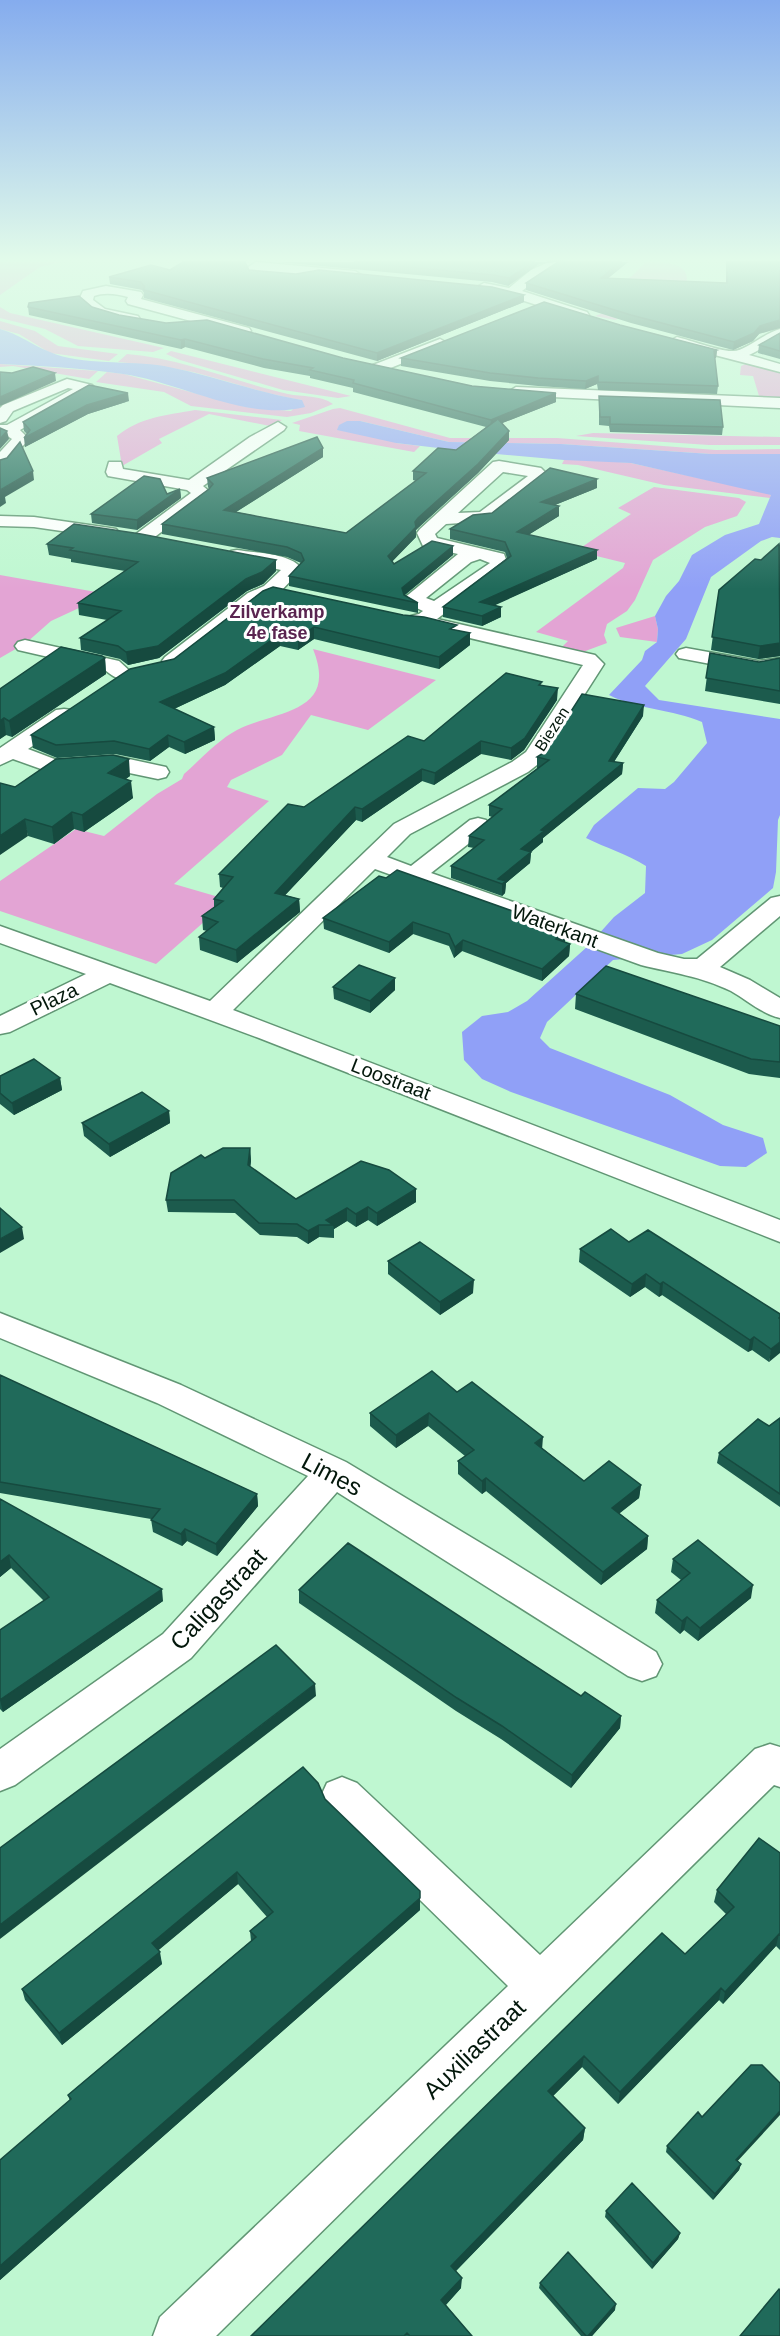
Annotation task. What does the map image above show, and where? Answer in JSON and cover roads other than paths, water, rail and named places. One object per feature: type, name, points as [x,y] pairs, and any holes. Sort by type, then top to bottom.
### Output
[{"type":"street","points":[[390,371],[399,373]]},
{"type":"street","points":[[504,391],[554,395],[739,396],[780,403]]},
{"type":"street","points":[[192,486],[260,437],[279,427]]},
{"type":"street","points":[[0,462],[6,431]]},
{"type":"street","points":[[115,466],[114,472],[192,486],[202,493],[142,538]]},
{"type":"street","points":[[499,466],[540,475],[484,517],[441,519],[499,466]]},
{"type":"street","name":"Biezen","points":[[215,1012],[402,829],[520,767],[534,756],[594,664],[588,658],[421,616],[413,599],[465,558],[478,554],[429,542],[426,533],[441,519]]},
{"type":"street","points":[[0,521],[34,522],[165,542]]},
{"type":"street","points":[[105,687],[123,674],[167,665],[255,597],[271,590],[293,569],[280,563],[217,551]]},
{"type":"street","points":[[271,590],[293,595]]},
{"type":"street","points":[[25,646],[112,665],[123,674]]},
{"type":"street","points":[[686,654],[758,667],[780,664]]},
{"type":"street","points":[[6,755],[77,706]]},
{"type":"street","points":[[6,755],[55,767],[115,763],[158,772]]},
{"type":"street","points":[[415,874],[478,825]]},
{"type":"street","name":"Waterkant","points":[[369,859],[650,959],[684,967],[698,967],[741,986],[780,1010]]},
{"type":"street","points":[[698,967],[706,964],[780,903]]},
{"type":"street","name":"Loostraat","points":[[0,934],[215,1012],[517,1127],[780,1232]]},
{"type":"street","name":"Plaza","points":[[0,1026],[109,973]]},
{"type":"street","name":"Limes","points":[[2,1329],[170,1394],[333,1472],[491,1568],[642,1665]]},
{"type":"street","name":"Caligastraat","points":[[0,1772],[177,1646],[333,1472]]},
{"type":"street","name":"Auxiliastraat","points":[[179,2336],[539,1985],[775,1766]]},
{"type":"street","points":[[342,1796],[539,1985]]},
{"type":"water","points":[[96,371],[186,371],[302,400],[305,407],[283,410],[237,405],[145,378]]},
{"type":"water","points":[[347,421],[360,421],[449,442],[561,444],[711,454],[780,454],[780,538],[772,537],[761,541],[711,577],[686,639],[645,686],[659,700],[780,719],[780,815],[773,888],[712,940],[682,954],[613,960],[547,1022],[540,1038],[550,1048],[670,1095],[723,1125],[763,1138],[767,1153],[746,1167],[720,1166],[511,1092],[482,1079],[464,1060],[462,1032],[482,1016],[508,1012],[527,1001],[588,946],[614,917],[645,893],[646,866],[586,838],[594,825],[638,788],[665,789],[674,782],[707,743],[702,722],[679,714],[632,704],[609,695],[642,660],[645,651],[657,642],[658,629],[655,616],[666,596],[679,581],[692,555],[725,535],[759,524],[771,495],[631,463],[564,460],[464,451],[396,443],[337,430],[339,425]]},
{"type":"district","name":"Zilverkamp 4e fase","points":[[277,622]]}]
